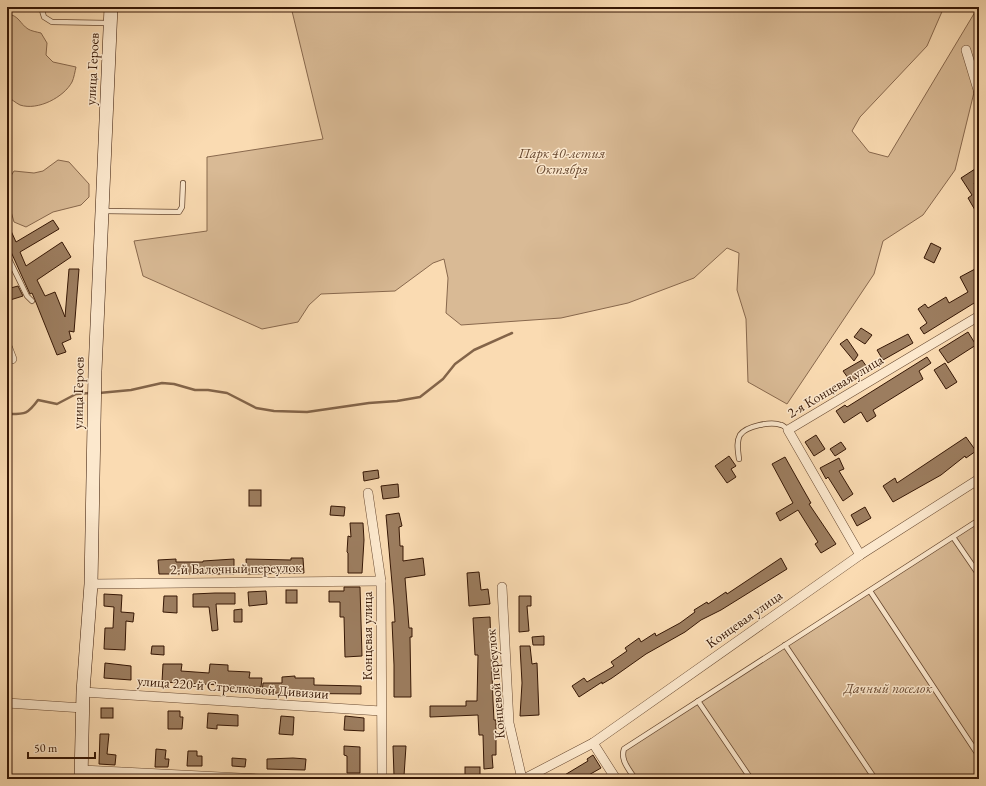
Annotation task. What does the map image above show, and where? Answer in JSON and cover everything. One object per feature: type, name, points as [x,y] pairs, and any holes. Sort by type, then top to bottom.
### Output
[{"type":"street","name":"улица Героев","points":[[82,774],[83,692],[91,584],[94,371],[111,7]]},
{"type":"street","points":[[966,50],[979,93]]},
{"type":"street","name":"2-я Концевая улица","points":[[860,555],[788,430],[979,316]]},
{"type":"street","points":[[7,346],[12,359]]},
{"type":"street","name":"Концевая улица","points":[[523,779],[593,743],[860,555],[979,479]]},
{"type":"street","name":"Концевая улица","points":[[368,493],[381,581],[382,779]]},
{"type":"street","name":"2-й Балочный переулок","points":[[91,584],[381,581]]},
{"type":"street","name":"Концевой переулок","points":[[502,587],[509,723],[523,779]]},
{"type":"street","name":"улица 220-й Стрелковой Дивизии","points":[[83,692],[381,711]]},
{"type":"street","points":[[7,703],[83,708]]},
{"type":"street","points":[[593,743],[616,779]]},
{"type":"street","points":[[82,774],[259,779]]},
{"type":"lane","points":[[41,7],[44,17],[52,22],[110,23]]},
{"type":"lane","points":[[102,211],[179,212],[182,207],[183,183]]},
{"type":"lane","points":[[7,255],[27,296],[32,301]]},
{"type":"lane","points":[[738,459],[737,442],[740,434],[746,429],[757,425],[780,424],[788,430]]},
{"type":"lane","points":[[635,779],[624,762],[622,755],[624,749],[979,520]]},
{"type":"lane","points":[[954,537],[979,575]]},
{"type":"lane","points":[[870,591],[979,756]]},
{"type":"lane","points":[[785,645],[875,779]]},
{"type":"lane","points":[[698,701],[751,779]]},
{"type":"green space","name":"Парк 40-летия Октября","points":[[291,7],[944,7],[927,46],[860,117],[852,131],[869,152],[888,157],[978,7],[979,72],[955,170],[923,215],[883,241],[874,274],[787,404],[748,382],[746,319],[737,290],[739,253],[727,248],[694,278],[628,303],[561,318],[461,325],[446,313],[448,278],[444,259],[433,263],[395,291],[321,294],[309,305],[298,322],[262,329],[143,276],[134,241],[207,231],[207,157],[323,139]]},
{"type":"green space","points":[[7,14],[17,18],[29,30],[41,33],[47,43],[46,55],[53,62],[76,67],[73,80],[68,88],[50,101],[35,106],[27,106],[20,105],[7,96]]},
{"type":"green space","points":[[58,160],[69,162],[89,184],[89,197],[81,205],[53,212],[26,227],[14,222],[8,201],[7,182],[14,171],[34,173],[43,171]]},
{"type":"green space","name":"Дачный поселок","points":[[979,520],[979,779],[635,779],[624,762],[624,749]]},
{"type":"green space","points":[[7,713],[11,713],[7,764]]},
{"type":"building","points":[[975,169],[979,175],[979,180],[974,183],[979,192],[979,217],[968,198],[972,195],[961,178]]},
{"type":"building","points":[[53,220],[59,229],[20,252],[26,266],[62,242],[71,257],[37,280],[45,296],[55,292],[65,317],[69,269],[79,269],[74,332],[69,331],[71,339],[62,343],[66,352],[57,355],[32,293],[30,294],[7,243],[7,222],[16,242]]},
{"type":"building","points":[[931,243],[941,248],[934,263],[924,258]]},
{"type":"building","points":[[975,269],[979,277],[979,300],[924,334],[920,328],[927,323],[918,309],[925,304],[928,308],[946,297],[949,303],[968,292],[960,277]]},
{"type":"building","points":[[18,286],[23,296],[7,301],[7,289]]},
{"type":"building","points":[[861,328],[872,335],[865,344],[854,337]]},
{"type":"building","points":[[968,332],[976,345],[948,363],[939,350]]},
{"type":"building","points":[[908,334],[913,343],[883,360],[877,350]]},
{"type":"building","points":[[847,339],[858,355],[854,361],[840,344]]},
{"type":"building","points":[[927,357],[931,363],[919,371],[923,379],[873,410],[876,416],[867,422],[861,412],[844,423],[836,411],[845,405],[847,407]]},
{"type":"building","points":[[862,360],[869,370],[851,382],[843,371]]},
{"type":"building","points":[[945,363],[957,382],[946,389],[934,370]]},
{"type":"building","points":[[816,435],[825,449],[814,456],[805,442]]},
{"type":"building","points":[[966,437],[976,451],[966,458],[965,456],[941,475],[893,502],[883,486],[895,478],[897,483]]},
{"type":"building","points":[[841,442],[846,449],[835,456],[830,449]]},
{"type":"building","points":[[729,456],[736,466],[731,469],[736,477],[727,483],[715,466]]},
{"type":"building","points":[[785,457],[811,503],[809,504],[836,544],[821,553],[815,544],[818,542],[798,510],[780,521],[776,513],[793,503],[772,464]]},
{"type":"building","points":[[839,458],[844,469],[839,471],[853,494],[843,501],[828,477],[826,479],[820,468]]},
{"type":"building","points":[[378,470],[379,478],[364,481],[363,472]]},
{"type":"building","points":[[398,484],[399,497],[383,499],[381,486]]},
{"type":"building","points":[[249,490],[261,490],[261,506],[249,506]]},
{"type":"building","points":[[331,506],[345,507],[344,516],[330,515]]},
{"type":"building","points":[[865,507],[871,518],[857,526],[851,515]]},
{"type":"building","points":[[399,513],[402,526],[399,527],[400,546],[403,546],[403,561],[423,558],[425,575],[405,578],[409,628],[412,628],[412,637],[410,637],[411,697],[394,697],[392,622],[395,622],[386,515]]},
{"type":"building","points":[[350,523],[363,523],[364,540],[362,573],[348,573],[347,552],[348,536],[351,537]]},
{"type":"building","points":[[291,558],[303,558],[304,573],[247,574],[246,559],[291,560]]},
{"type":"building","points":[[781,558],[787,569],[721,610],[701,620],[685,632],[646,654],[612,678],[602,684],[602,682],[579,697],[572,686],[584,678],[587,682],[614,666],[611,662],[627,651],[625,648],[639,638],[641,642],[655,633],[656,636],[680,623],[695,612],[694,610],[707,602],[708,604],[726,592],[727,594]]},
{"type":"building","points":[[176,559],[176,562],[203,562],[234,559],[234,574],[159,574],[158,560]]},
{"type":"building","points":[[479,572],[481,590],[488,589],[490,604],[469,606],[467,573]]},
{"type":"building","points":[[344,587],[360,587],[362,656],[345,657],[344,617],[340,617],[340,602],[329,602],[329,591],[344,591]]},
{"type":"building","points":[[286,590],[297,590],[297,603],[286,603]]},
{"type":"building","points":[[266,591],[267,604],[249,606],[248,592]]},
{"type":"building","points":[[235,593],[235,604],[216,604],[218,630],[212,631],[209,607],[193,607],[193,594]]},
{"type":"building","points":[[104,594],[122,595],[121,612],[134,613],[133,622],[126,621],[125,650],[104,649],[105,628],[113,628],[114,607],[104,606]]},
{"type":"building","points":[[164,596],[177,596],[177,613],[163,612]]},
{"type":"building","points":[[519,596],[531,596],[531,606],[527,606],[529,631],[519,632]]},
{"type":"building","points":[[242,609],[242,622],[234,622],[234,610]]},
{"type":"building","points":[[490,617],[494,720],[496,720],[496,755],[492,755],[493,768],[484,769],[483,735],[479,735],[478,715],[430,717],[430,706],[466,706],[466,701],[477,701],[478,655],[475,655],[473,618]]},
{"type":"building","points":[[544,636],[544,645],[533,645],[532,637]]},
{"type":"building","points":[[152,646],[164,646],[164,655],[151,654]]},
{"type":"building","points":[[520,646],[530,646],[532,664],[537,663],[539,715],[520,716],[522,683]]},
{"type":"building","points":[[105,663],[131,666],[131,680],[104,678]]},
{"type":"building","points":[[163,664],[182,664],[181,671],[209,673],[210,664],[228,665],[228,671],[250,672],[249,678],[262,678],[261,687],[162,682]]},
{"type":"building","points":[[295,676],[295,678],[314,678],[314,685],[361,686],[361,694],[262,693],[263,683],[282,683],[282,677]]},
{"type":"building","points":[[101,708],[113,708],[113,718],[101,718]]},
{"type":"building","points":[[168,711],[180,711],[180,717],[183,717],[182,729],[168,729]]},
{"type":"building","points":[[208,713],[238,715],[238,726],[217,725],[217,729],[207,728]]},
{"type":"building","points":[[281,716],[294,717],[293,735],[279,734]]},
{"type":"building","points":[[345,716],[364,718],[364,731],[344,730]]},
{"type":"building","points":[[100,734],[109,734],[107,754],[116,755],[115,765],[99,764]]},
{"type":"building","points":[[344,746],[360,747],[360,773],[347,773],[347,756],[344,755]]},
{"type":"building","points":[[393,746],[406,746],[404,776],[394,776]]},
{"type":"building","points":[[156,749],[166,750],[165,759],[169,759],[168,767],[155,767]]},
{"type":"building","points":[[188,751],[197,751],[197,756],[202,756],[202,766],[187,766]]},
{"type":"building","points":[[593,755],[601,768],[587,776],[589,779],[558,779],[588,761],[587,759]]},
{"type":"building","points":[[232,758],[246,759],[245,767],[232,766]]},
{"type":"building","points":[[267,759],[306,759],[305,770],[267,769]]},
{"type":"building","points":[[465,767],[480,767],[480,778],[465,778]]},
{"type":"waterway","points":[[99,393],[131,390],[162,383],[174,384],[195,390],[208,390],[227,393],[256,408],[274,411],[307,412],[369,403],[397,401],[420,397],[443,379],[455,364],[474,350],[512,333]]},
{"type":"waterway","points":[[7,414],[25,413],[31,409],[38,400],[57,404],[76,394],[90,393]]}]
